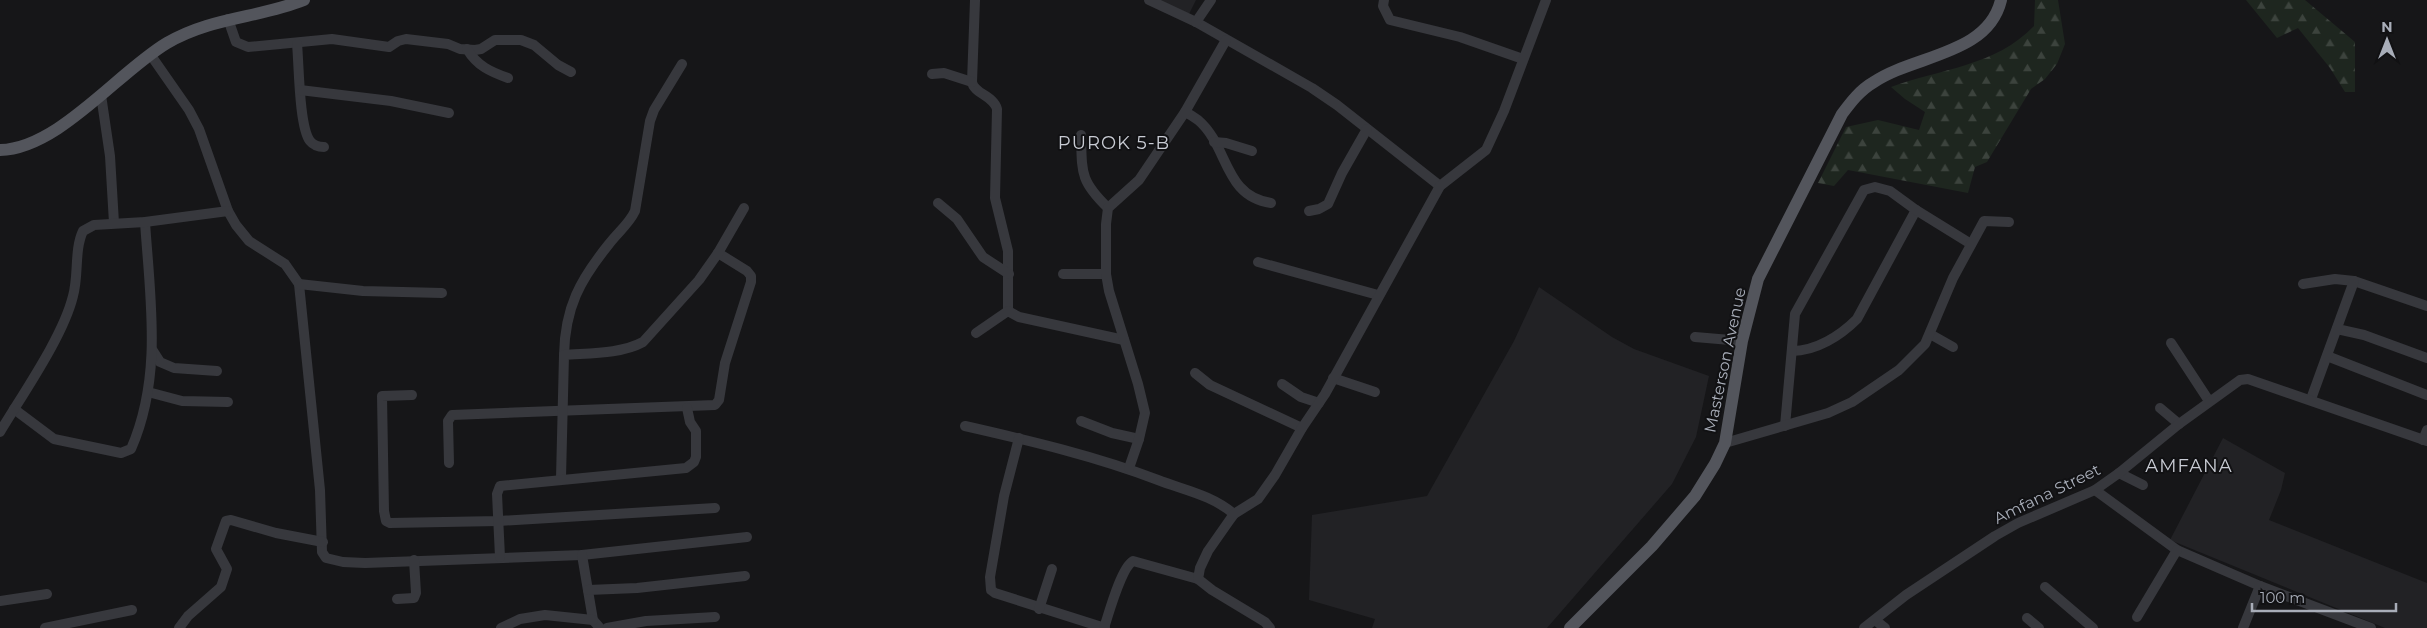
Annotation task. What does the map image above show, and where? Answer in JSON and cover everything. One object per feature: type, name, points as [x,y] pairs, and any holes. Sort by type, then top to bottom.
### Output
[{"type":"main road","points":[[0,150],[23,146],[38,140],[101,95],[150,54],[168,43],[191,32],[228,19],[304,0]]},
{"type":"main road","name":"Masterson Avenue","points":[[1570,628],[1652,546],[1695,496],[1715,464],[1725,442],[1742,341],[1758,279],[1842,114],[1861,91],[1886,75],[1951,50],[1980,34],[1999,10],[2001,0]]},
{"type":"street","points":[[975,0],[972,82],[976,89],[990,97],[997,109],[995,198],[1008,251],[1008,311]]},
{"type":"street","points":[[1149,0],[1196,22],[1312,88],[1440,186]]},
{"type":"street","points":[[1196,22],[1210,0]]},
{"type":"street","points":[[1384,0],[1383,6],[1390,20],[1460,37],[1523,59]]},
{"type":"street","points":[[1198,579],[1200,568],[1208,551],[1234,514],[1247,508],[1266,489],[1319,403],[1440,186],[1486,150],[1504,111],[1546,0]]},
{"type":"street","points":[[228,19],[233,37],[236,42],[243,46],[297,44],[332,39],[389,47],[398,41],[406,39],[448,44],[460,49],[481,49],[495,40],[521,40],[534,45],[558,65],[571,72]]},
{"type":"street","points":[[1129,468],[1139,439],[1145,413],[1111,303],[1106,274],[1106,224],[1108,208],[1139,180],[1185,112],[1226,40]]},
{"type":"street","points":[[297,44],[300,90],[309,138],[317,146],[324,148]]},
{"type":"street","points":[[467,49],[472,57],[486,69],[508,78]]},
{"type":"street","points":[[150,54],[189,110],[199,129],[228,211],[243,235],[285,264],[299,284],[320,482],[323,556],[332,561],[365,563],[582,555],[747,537]]},
{"type":"street","points":[[561,478],[566,324],[574,300],[594,264],[612,239],[630,221],[635,211],[650,121],[654,110],[682,64]]},
{"type":"street","points":[[932,74],[944,73],[972,82]]},
{"type":"street","points":[[300,90],[391,101],[449,113]]},
{"type":"street","points":[[101,95],[110,156],[114,223]]},
{"type":"street","points":[[1185,112],[1198,120],[1214,142],[1239,188],[1257,201],[1270,203]]},
{"type":"street","points":[[1310,211],[1319,210],[1328,204],[1342,173],[1367,129]]},
{"type":"street","points":[[1080,135],[1081,165],[1085,182],[1108,208]]},
{"type":"street","points":[[1214,142],[1226,143],[1252,152]]},
{"type":"street","points":[[1785,426],[1795,314],[1864,190],[1875,187],[1890,191],[1916,210],[1971,244]]},
{"type":"street","points":[[938,203],[957,219],[983,258],[1009,274]]},
{"type":"street","points":[[564,355],[607,351],[636,346],[643,342],[661,324],[718,254],[744,208]]},
{"type":"street","points":[[1792,351],[1813,348],[1851,325],[1866,306],[1888,251],[1916,210]]},
{"type":"street","points":[[0,432],[68,311],[73,296],[80,241],[84,231],[94,225],[146,222],[228,211]]},
{"type":"street","points":[[1725,442],[1785,426],[1842,407],[1877,386],[1910,360],[1925,344],[1953,278],[1984,221],[2009,222]]},
{"type":"street","points":[[14,409],[54,439],[121,454],[131,449],[139,429],[148,392],[153,351],[146,222]]},
{"type":"street","points":[[449,464],[448,420],[452,415],[562,412],[659,406],[687,408],[714,406],[717,403],[725,363],[752,282],[748,271],[718,254]]},
{"type":"street","points":[[1258,262],[1378,295]]},
{"type":"street","points":[[1062,274],[1106,274]]},
{"type":"street","points":[[2303,284],[2335,279],[2354,281],[2427,306]]},
{"type":"street","points":[[2354,281],[2311,400],[2426,437]]},
{"type":"street","points":[[299,284],[363,291],[442,293]]},
{"type":"street","points":[[976,333],[1008,311]]},
{"type":"street","points":[[1008,311],[1019,317],[1124,340]]},
{"type":"street","points":[[2337,329],[2364,335],[2427,358]]},
{"type":"street","points":[[1930,334],[1953,347]]},
{"type":"street","points":[[1695,337],[1742,341]]},
{"type":"street","points":[[2171,343],[2209,401]]},
{"type":"street","points":[[153,351],[160,362],[174,368],[217,371]]},
{"type":"street","points":[[2327,356],[2427,395]]},
{"type":"street","points":[[1195,373],[1210,385],[1302,428]]},
{"type":"street","points":[[1333,378],[1375,392]]},
{"type":"street","name":"Amfana Street","points":[[1864,628],[1906,595],[1995,536],[2018,523],[2095,490],[2120,474],[2179,424],[2240,380],[2248,379],[2311,400]]},
{"type":"street","points":[[1282,384],[1301,397],[1319,403]]},
{"type":"street","points":[[148,392],[182,401],[228,402]]},
{"type":"street","points":[[412,395],[382,396],[382,462],[386,521],[396,524],[498,521],[715,508]]},
{"type":"street","points":[[500,557],[497,494],[500,486],[561,478],[686,468],[691,465],[696,457],[696,431],[690,422],[687,408]]},
{"type":"street","points":[[2160,408],[2179,424]]},
{"type":"street","points":[[1081,422],[1112,433],[1139,439]]},
{"type":"street","points":[[965,426],[1019,438],[1129,468],[1219,502],[1234,514]]},
{"type":"street","points":[[1019,438],[1004,496],[989,585],[995,593],[1039,609],[1104,628],[1129,563],[1133,561],[1198,579],[1212,590],[1265,622],[1270,628]]},
{"type":"street","points":[[2120,474],[2143,485]]},
{"type":"street","points":[[2095,490],[2177,550],[2260,586],[2371,628]]},
{"type":"street","points":[[179,628],[224,581],[227,569],[216,549],[226,521],[231,520],[276,533],[323,542]]},
{"type":"street","points":[[2137,616],[2177,550]]},
{"type":"street","points":[[500,628],[520,619],[545,615],[596,624],[582,555]]},
{"type":"street","points":[[397,599],[414,598],[416,593],[414,560]]},
{"type":"street","points":[[1039,609],[1052,569]]},
{"type":"street","points":[[588,590],[637,588],[745,576]]},
{"type":"street","points":[[2243,628],[2260,586]]},
{"type":"street","points":[[2045,587],[2093,628]]},
{"type":"street","points":[[0,601],[47,594]]},
{"type":"street","points":[[45,628],[132,610]]},
{"type":"street","points":[[607,628],[646,621],[716,617]]},
{"type":"street","points":[[2027,618],[2038,628]]},
{"type":"street","points":[[1875,620],[1885,628]]},
{"type":"shaded area","points":[[1154,0],[1196,0],[1189,14]]},
{"type":"shaded area","points":[[1539,287],[1612,337],[1634,349],[1709,376],[1696,437],[1672,484],[1547,628],[1372,628],[1375,619],[1309,600],[1312,515],[1427,496],[1514,341]]},
{"type":"shaded area","points":[[2223,438],[2285,473],[2281,490],[2269,520],[2427,583],[2427,628],[2385,628],[2170,540]]},
{"type":"green space","points":[[2035,0],[2058,0],[2065,44],[2057,64],[2045,79],[2031,89],[1987,162],[1975,167],[1968,193],[1848,170],[1834,186],[1818,183],[1846,127],[1878,120],[1919,130],[1925,112],[1891,87],[1967,65],[2003,50],[2034,26]]},
{"type":"green space","points":[[2246,0],[2305,0],[2355,42],[2355,92],[2345,92],[2330,68],[2298,28],[2277,38]]},
{"type":"district","name":"PUROK 5-B","points":[[1114,143]]},
{"type":"district","name":"AMFANA","points":[[2189,466]]}]
